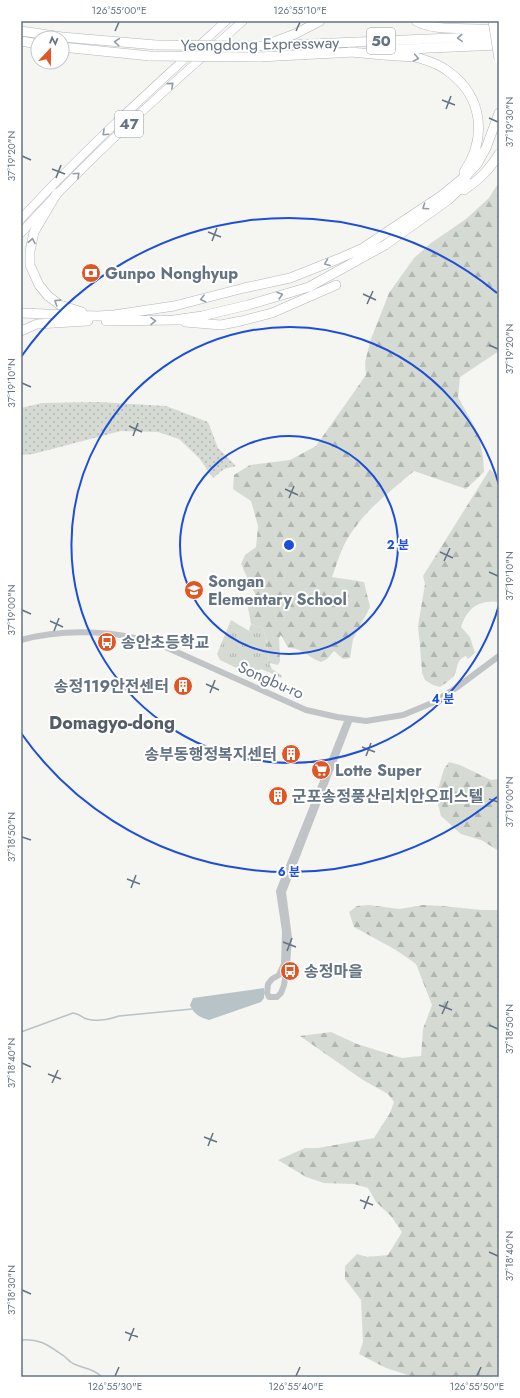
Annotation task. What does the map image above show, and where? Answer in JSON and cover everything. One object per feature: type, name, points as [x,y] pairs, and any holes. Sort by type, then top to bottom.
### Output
[{"type":"highway","points":[[264,46],[294,34],[320,21]]},
{"type":"highway","points":[[416,21],[433,27],[488,29],[499,31]]},
{"type":"highway","points":[[493,21],[499,59]]},
{"type":"highway","points":[[498,21],[499,26]]},
{"type":"highway","name":"Yeongdong Expressway","points":[[21,31],[62,37],[156,45],[264,46],[499,36]]},
{"type":"highway","name":"Yeongdong Expressway","points":[[70,48],[150,56],[259,57],[499,45]]},
{"type":"highway","points":[[349,52],[417,58],[436,64],[449,71],[469,92],[477,111],[478,123],[476,149],[471,161],[444,198]]},
{"type":"highway","points":[[444,198],[477,164],[486,148],[499,113]]},
{"type":"highway","points":[[174,320],[202,316],[248,305],[308,287],[382,241],[471,179],[481,167],[499,130]]},
{"type":"highway","points":[[444,198],[479,178],[488,170],[499,154]]},
{"type":"highway","points":[[57,194],[34,232],[30,250],[30,265],[37,282],[48,296],[60,305],[79,311],[91,317]]},
{"type":"highway","points":[[114,318],[174,306],[290,278],[366,251]]},
{"type":"highway","points":[[21,313],[174,320],[221,325],[272,313],[336,285]]},
{"type":"highway","points":[[21,318],[91,317]]},
{"type":"highway","points":[[21,331],[37,324],[91,317]]},
{"type":"main road","name":"47","points":[[21,219],[82,155],[226,21]]},
{"type":"main road","name":"47","points":[[21,233],[57,194],[165,90],[243,21]]},
{"type":"street","name":"Songbu-ro","points":[[21,640],[45,636],[91,632],[144,639],[161,645],[306,710],[317,714],[366,721],[402,715],[432,703],[456,688],[499,656]]},
{"type":"street","points":[[349,719],[283,892],[289,938],[288,965],[281,993],[277,997],[269,996],[267,993],[268,984],[272,979],[279,975],[284,964],[285,931],[279,891],[349,719]]},
{"type":"green space","points":[[499,182],[499,351],[460,377],[458,397],[479,435],[484,472],[466,489],[414,471],[374,505],[350,534],[341,552],[332,577],[364,582],[370,607],[353,639],[350,658],[343,659],[334,651],[327,659],[321,662],[297,649],[288,648],[281,635],[279,638],[280,661],[278,665],[269,663],[267,643],[263,628],[251,624],[247,602],[256,596],[241,564],[245,555],[256,547],[258,526],[251,501],[233,489],[234,475],[250,465],[290,460],[316,446],[366,375],[365,362],[371,339],[389,293],[414,258],[431,243],[466,219],[489,198]]},
{"type":"green space","points":[[98,402],[166,406],[208,422],[218,448],[236,466],[224,469],[213,478],[199,458],[179,439],[158,432],[121,431],[33,454],[21,455],[21,408],[42,403]]},
{"type":"green space","points":[[490,469],[499,479],[499,602],[485,602],[470,610],[461,627],[470,637],[475,653],[468,659],[466,656],[460,660],[453,677],[440,687],[425,680],[422,673],[418,626],[425,584],[423,576]]},
{"type":"green space","points":[[231,620],[251,632],[249,630],[251,624],[263,628],[267,643],[269,663],[272,669],[281,675],[282,678],[261,669],[251,675],[220,660],[217,654]]},
{"type":"green space","points":[[449,762],[460,765],[491,780],[499,779],[499,851],[481,840],[461,834],[441,816],[436,796],[444,769]]},
{"type":"green space","points":[[369,905],[399,909],[423,905],[499,910],[499,1377],[414,1377],[386,1368],[359,1354],[363,1342],[361,1300],[345,1279],[345,1266],[357,1254],[367,1257],[388,1255],[402,1232],[391,1216],[376,1202],[368,1188],[354,1184],[324,1183],[306,1177],[278,1160],[305,1148],[318,1148],[374,1138],[390,1113],[394,1102],[388,1094],[363,1080],[300,1036],[331,1032],[357,1044],[402,1058],[421,1056],[423,1029],[432,1005],[416,964],[396,950],[354,927],[349,912],[357,906]]},
{"type":"shaded area","points":[[264,988],[264,998],[261,1002],[209,1020],[197,1015],[190,1005],[193,998]]},
{"type":"waterway","points":[[21,1032],[73,1013],[87,1019],[99,1020],[119,1016],[192,1009]]},
{"type":"waterway","points":[[21,1340],[34,1340],[44,1344],[54,1349],[78,1366],[92,1370],[102,1377]]},
{"type":"place","name":"Gunpo Nonghyup","points":[[91,273]]},
{"type":"place","name":"Songan Elementary School","points":[[194,590]]},
{"type":"place","name":"송안초등학교","points":[[107,642]]},
{"type":"place","name":"송정119안전센터","points":[[183,686]]},
{"type":"place","name":"송부동행정복지센터","points":[[291,754]]},
{"type":"place","name":"Lotte Super","points":[[321,770]]},
{"type":"place","name":"군포송정풍산리치안오피스텔","points":[[278,796]]},
{"type":"place","name":"송정마을","points":[[290,971]]},
{"type":"district","name":"Domagyo-dong","points":[[112,723]]}]
